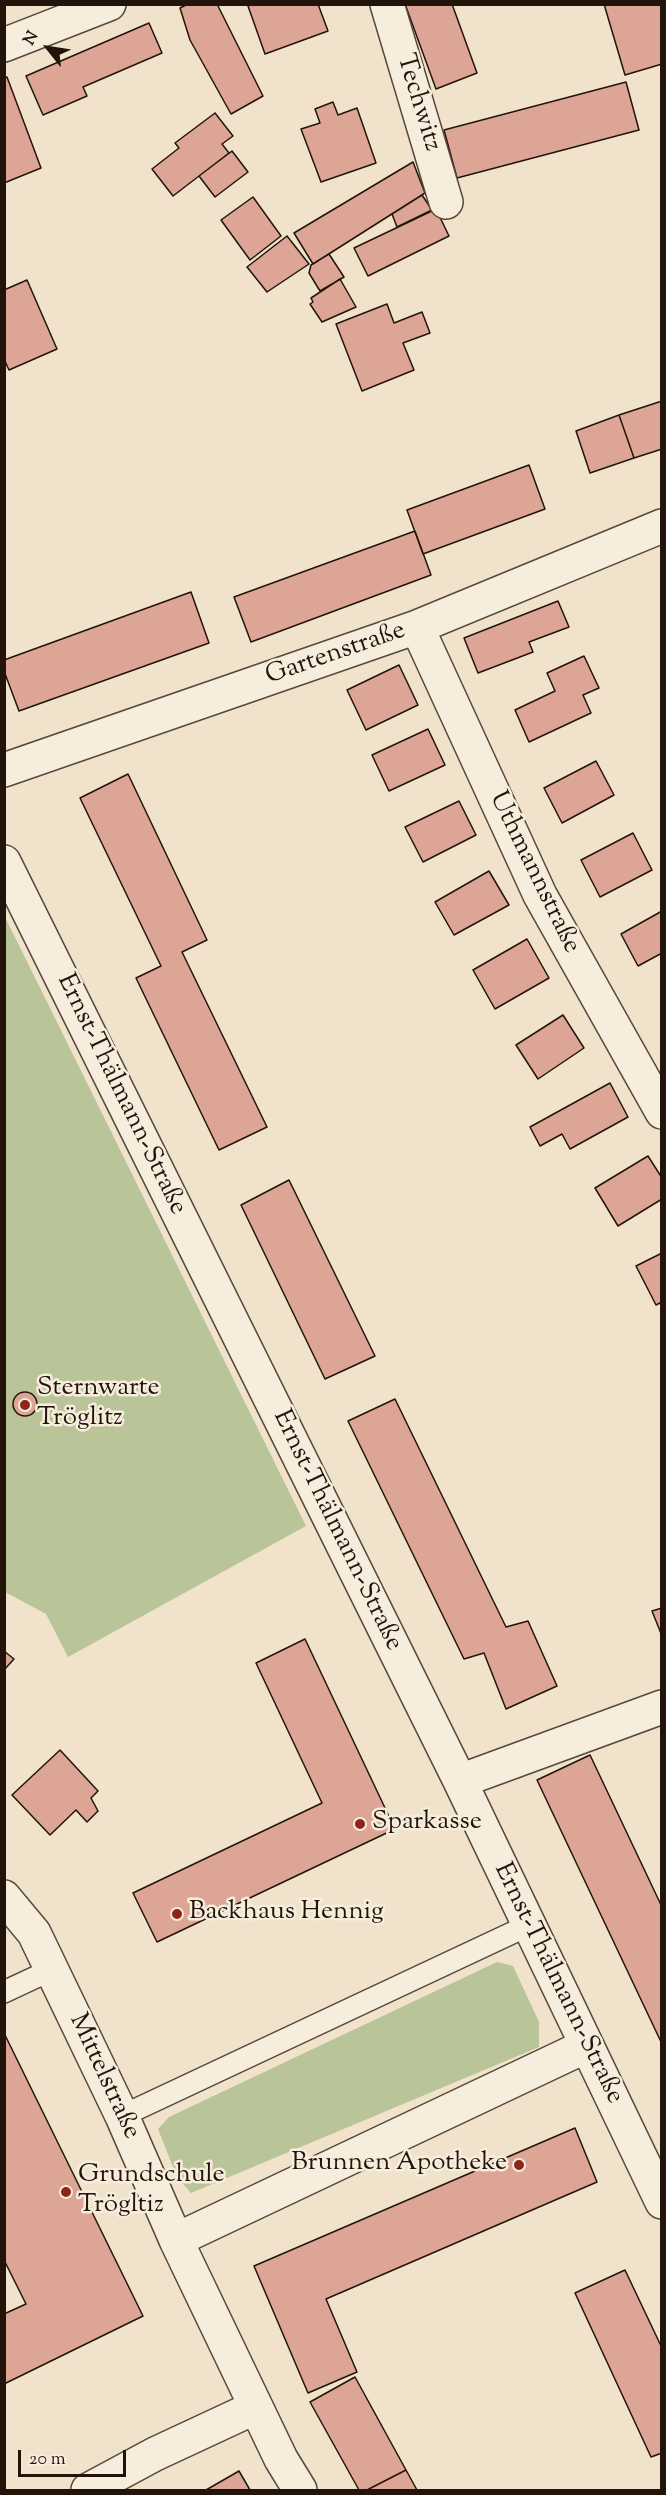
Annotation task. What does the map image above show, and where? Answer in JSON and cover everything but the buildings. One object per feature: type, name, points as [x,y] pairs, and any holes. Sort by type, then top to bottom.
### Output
[{"type":"street","points":[[4,45],[109,4]]},
{"type":"street","name":"Techwitz","points":[[387,4],[446,202]]},
{"type":"street","name":"Gartenstraße","points":[[4,770],[417,627],[662,526]]},
{"type":"street","name":"Uthmannstraße","points":[[417,627],[540,895],[662,1112]]},
{"type":"street","name":"Ernst-Thälmann-Straße","points":[[4,862],[460,1781],[586,2046],[659,2189]]},
{"type":"street","points":[[460,1781],[662,1707]]},
{"type":"street","name":"Mittelstraße","points":[[4,1898],[34,1933],[122,2116],[176,2240],[256,2406],[300,2490]]},
{"type":"street","points":[[176,2240],[586,2046]]},
{"type":"street","points":[[88,2490],[155,2454],[256,2406]]},
{"type":"lane","points":[[122,2116],[529,1925]]},
{"type":"lane","points":[[4,1992],[51,1970]]},
{"type":"green space","points":[[5,917],[306,1526],[68,1657],[46,1614],[5,1592]]},
{"type":"green space","points":[[497,1962],[513,1966],[539,2022],[539,2047],[191,2193],[177,2177],[158,2129],[169,2117]]},
{"type":"place","name":"Sternwarte Tröglitz","points":[[25,1405]]},
{"type":"place","name":"Sparkasse","points":[[360,1824]]},
{"type":"place","name":"Backhaus Hennig","points":[[177,1914]]},
{"type":"place","name":"Brunnen Apotheke","points":[[519,2165]]},
{"type":"place","name":"Grundschule Trögltiz","points":[[66,2192]]}]
